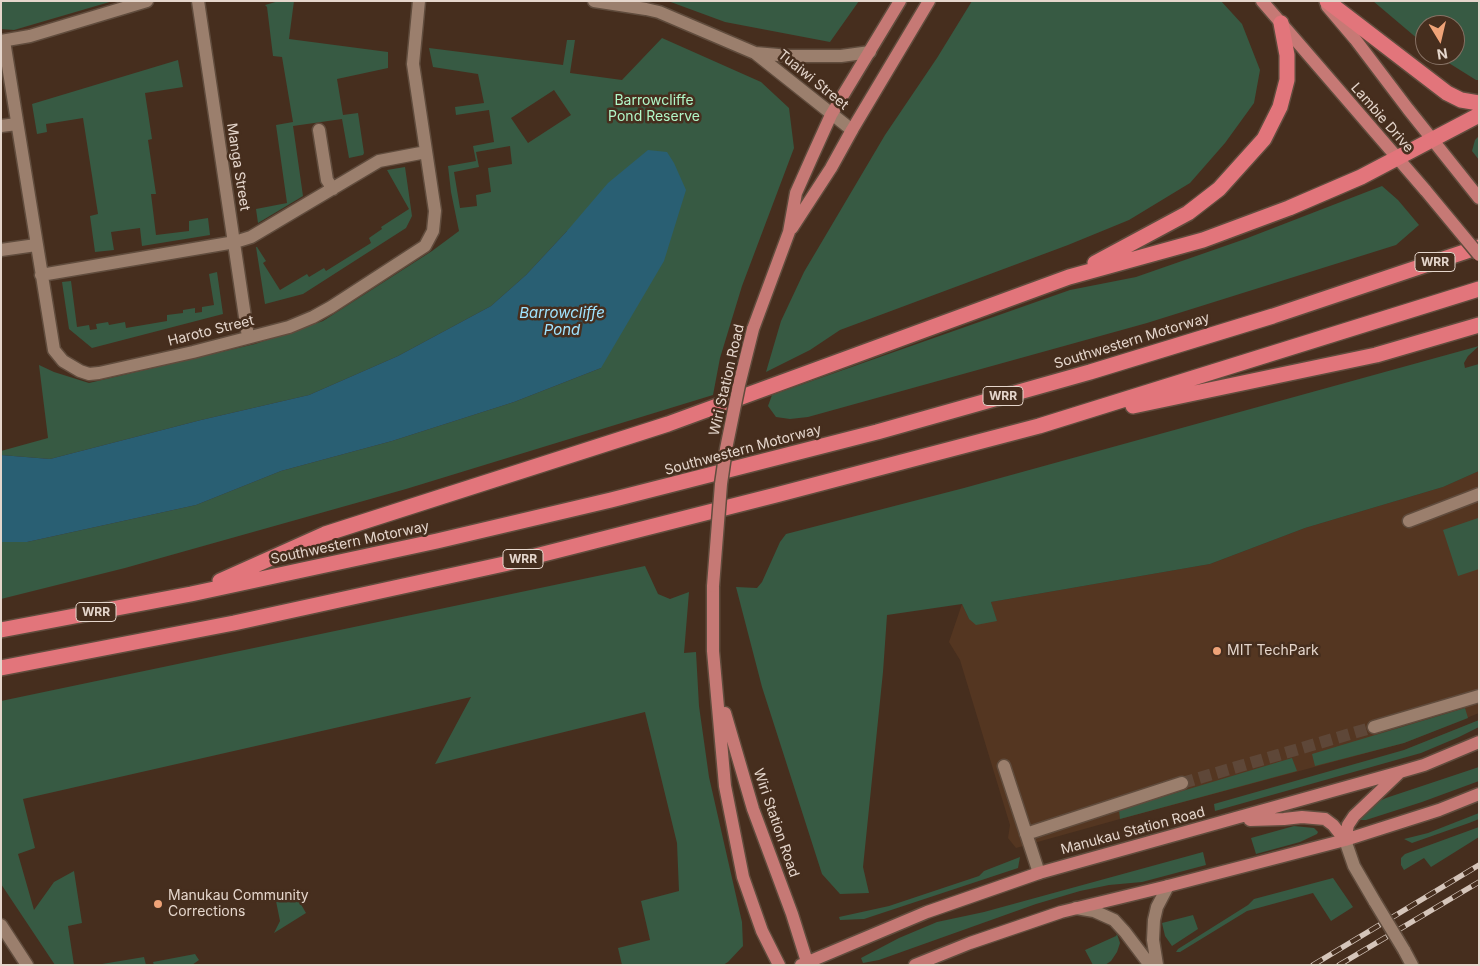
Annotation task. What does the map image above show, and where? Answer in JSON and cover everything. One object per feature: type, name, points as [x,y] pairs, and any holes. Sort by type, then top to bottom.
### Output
[{"type":"highway","points":[[1327,1],[1447,93],[1461,100],[1479,103]]},
{"type":"highway","points":[[1069,277],[1188,213],[1219,189],[1254,151],[1264,139],[1280,107],[1287,80],[1287,54],[1281,23]]},
{"type":"highway","points":[[191,594],[325,534],[668,424],[1069,277],[1202,240],[1289,208],[1361,177],[1479,115]]},
{"type":"highway","name":"Southwestern Motorway","points":[[1,630],[191,594],[437,541],[611,500],[877,432],[1090,372],[1273,316],[1479,247]]},
{"type":"highway","name":"WRR","points":[[1,668],[234,623],[504,564],[776,495],[1039,426],[1479,289]]},
{"type":"highway","points":[[1039,426],[1376,355],[1479,325]]},
{"type":"main road","name":"Wiri Station Road","points":[[780,965],[762,931],[743,877],[725,786],[713,651],[713,586],[721,484],[739,385],[753,329],[789,232],[796,193],[831,116],[900,1]]},
{"type":"main road","name":"Wiri Station Road","points":[[789,232],[821,184],[929,1]]},
{"type":"main road","name":"Lambie Drive","points":[[1262,1],[1479,255]]},
{"type":"main road","name":"Lambie Drive","points":[[1323,1],[1479,198]]},
{"type":"main road","name":"Wiri Station Road","points":[[717,689],[753,809],[806,964]]},
{"type":"main road","name":"Manukau Station Road","points":[[806,964],[927,912],[1039,873],[1424,765],[1479,742]]},
{"type":"main road","points":[[1345,840],[1348,825],[1354,816],[1400,772]]},
{"type":"main road","points":[[915,965],[970,943],[1074,908],[1168,886],[1345,840],[1439,810],[1479,794]]},
{"type":"main road","points":[[1232,820],[1324,819],[1333,825],[1345,840]]},
{"type":"street","points":[[3,41],[30,36],[147,1]]},
{"type":"street","name":"Manga Street","points":[[198,1],[248,337]]},
{"type":"street","name":"Haroto Street","points":[[3,41],[54,350],[63,362],[80,372],[89,374],[289,327],[313,317],[425,246],[433,231],[436,211],[413,64],[419,1]]},
{"type":"street","name":"Tuaiwi Street","points":[[594,1],[659,12],[755,53],[831,116],[852,130]]},
{"type":"street","name":"Tuaiwi Street","points":[[755,53],[790,56],[842,56],[870,52]]},
{"type":"street","points":[[1,126],[17,124]]},
{"type":"street","points":[[319,130],[327,180],[333,190]]},
{"type":"street","points":[[41,275],[234,242],[251,237],[379,161],[426,152]]},
{"type":"street","points":[[1,250],[36,245]]},
{"type":"street","points":[[1409,521],[1479,494]]},
{"type":"street","points":[[1374,727],[1479,696]]},
{"type":"street","points":[[1004,766],[1039,873]]},
{"type":"street","points":[[1026,834],[1182,783]]},
{"type":"street","points":[[1345,840],[1354,866],[1412,965]]},
{"type":"street","points":[[1157,965],[1153,940],[1154,920],[1157,907],[1168,886]]},
{"type":"street","points":[[1074,908],[1094,911],[1114,920],[1150,965]]},
{"type":"street","points":[[1,925],[27,965]]},
{"type":"shaded area","name":"MIT TechPark","points":[[1479,471],[1479,713],[1404,743],[1016,848],[1008,838],[1010,825],[960,660],[949,642],[962,604],[969,619],[996,621],[991,602],[1210,564],[1305,528],[1443,487]]},
{"type":"green space","points":[[1,1],[113,1],[14,30],[1,29]]},
{"type":"green space","points":[[279,1],[294,1],[289,39],[388,52],[388,68],[337,79],[343,115],[358,113],[363,155],[349,158],[342,119],[293,126],[303,196],[258,223],[256,209],[287,203],[276,125],[293,122],[282,57],[273,56],[267,7],[265,5]]},
{"type":"green space","points":[[668,1],[859,1],[830,42],[725,22]]},
{"type":"green space","points":[[972,1],[1221,1],[1242,24],[1260,70],[1254,103],[1225,143],[1190,183],[1129,220],[1068,245],[840,330],[810,350],[766,372],[781,321],[804,272],[885,135],[937,58]]},
{"type":"green space","points":[[1373,1],[1479,1],[1479,80],[1452,65],[1465,65],[1465,15],[1415,15],[1415,37]]},
{"type":"green space","name":"Barrowcliffe Pond Reserve","points":[[662,38],[761,82],[789,108],[794,148],[742,286],[720,358],[713,395],[406,489],[125,568],[1,599],[1,542],[27,542],[196,505],[281,471],[392,441],[514,402],[601,368],[567,231],[526,275],[491,306],[398,356],[309,395],[201,420],[50,459],[1,455],[1,451],[48,438],[39,365],[54,372],[89,383],[255,344],[323,321],[432,251],[459,231],[448,166],[476,161],[473,146],[494,142],[489,110],[456,115],[455,107],[484,103],[478,74],[433,67],[429,48],[563,65],[567,40],[575,40],[570,73],[622,80]],"holes":[[[554,90],[571,115],[528,143],[511,118]],[[510,146],[512,164],[488,168],[491,192],[476,195],[477,206],[460,208],[454,172],[479,167],[476,152]]]},
{"type":"green space","points":[[178,60],[183,87],[145,93],[152,139],[148,140],[156,194],[151,194],[156,235],[189,231],[189,221],[208,218],[210,235],[142,246],[140,228],[111,232],[114,250],[95,252],[90,216],[98,214],[83,118],[46,124],[47,132],[37,134],[32,104]]},
{"type":"green space","points":[[1479,136],[1479,160],[1472,151],[1475,140]]},
{"type":"green space","points":[[405,167],[412,216],[406,228],[303,294],[265,304],[256,247],[266,261],[263,263],[280,290],[307,274],[309,277],[324,268],[326,271],[371,243],[369,238],[382,229],[381,227],[409,209],[387,170]]},
{"type":"green space","points":[[1382,186],[1398,200],[1419,225],[1396,245],[1147,323],[808,417],[790,419],[776,417],[768,406],[772,395],[1070,290],[1136,277],[1245,239]]},
{"type":"green space","points":[[217,272],[223,314],[92,348],[69,329],[62,282],[71,281],[77,327],[89,325],[90,330],[97,329],[96,324],[108,322],[109,325],[125,322],[126,328],[167,321],[167,315],[183,313],[183,310],[195,308],[195,313],[202,312],[202,307],[214,305],[209,274]]},
{"type":"green space","points":[[1479,346],[1468,356],[1464,363],[1465,368],[1479,364],[1479,471],[1443,487],[1305,528],[1210,564],[991,602],[997,621],[976,625],[969,619],[962,604],[887,615],[863,867],[869,893],[840,894],[822,874],[762,687],[736,587],[757,588],[762,582],[780,542],[786,534],[964,488]]},
{"type":"green space","points":[[1478,518],[1479,569],[1458,576],[1443,530]]},
{"type":"green space","points":[[645,566],[658,594],[670,599],[689,592],[684,653],[696,652],[699,706],[709,777],[742,922],[743,946],[723,965],[622,965],[618,948],[650,940],[641,901],[679,891],[677,843],[645,712],[435,764],[471,697],[23,799],[35,848],[18,854],[34,910],[54,882],[74,871],[82,923],[68,926],[74,965],[55,965],[1,884],[1,701]]},
{"type":"green space","points":[[1465,708],[1468,718],[1404,743],[1315,766],[1312,754]]},
{"type":"green space","points":[[1479,720],[1479,727],[1421,753],[1215,811],[1214,804],[1404,750]]},
{"type":"green space","points":[[1292,758],[1297,771],[1120,819],[1119,810]]},
{"type":"green space","points":[[1479,767],[1479,781],[1366,820],[1359,818],[1377,802],[1386,798]]},
{"type":"green space","points":[[1479,813],[1479,819],[1412,843],[1404,839],[1428,833]]},
{"type":"green space","points":[[1294,826],[1314,828],[1318,832],[1300,842],[1256,854],[1251,838]]},
{"type":"green space","points":[[1479,827],[1479,837],[1431,867],[1424,858],[1404,870],[1401,865],[1401,858],[1405,854]]},
{"type":"green space","points":[[1203,852],[1206,865],[1142,882],[1109,885],[1080,891],[1036,904],[879,960],[863,963],[861,958],[899,938],[937,922],[984,912]]},
{"type":"green space","points":[[1020,857],[1018,868],[864,919],[840,920],[839,917],[889,906],[979,876],[984,871]]},
{"type":"green space","points":[[1333,878],[1353,907],[1331,921],[1313,893],[1247,911],[1180,952],[1176,952],[1248,905],[1254,899]]},
{"type":"green space","points":[[292,889],[306,913],[274,933],[280,921],[276,901]]},
{"type":"green space","points":[[1193,915],[1198,929],[1172,946],[1165,936],[1162,923]]},
{"type":"green space","points":[[1117,934],[1120,943],[1111,961],[1105,965],[1093,965],[1085,950]]},
{"type":"green space","points":[[195,954],[199,960],[192,965],[154,965],[153,962]]},
{"type":"green space","points":[[144,957],[146,965],[96,965]]},
{"type":"water","name":"Barrowcliffe Pond","points":[[648,150],[667,152],[686,190],[664,261],[601,368],[514,402],[392,441],[281,471],[196,505],[27,542],[1,542],[1,455],[50,459],[201,420],[309,395],[398,356],[491,306],[526,275],[608,183]]},
{"type":"tunnel","points":[[1182,783],[1374,727]]},
{"type":"railway","points":[[1313,965],[1479,865]]},
{"type":"railway","points":[[1339,965],[1479,882]]},
{"type":"place","name":"MIT TechPark","points":[[1217,651]]},
{"type":"place","name":"Manukau Community Corrections","points":[[158,904]]}]
